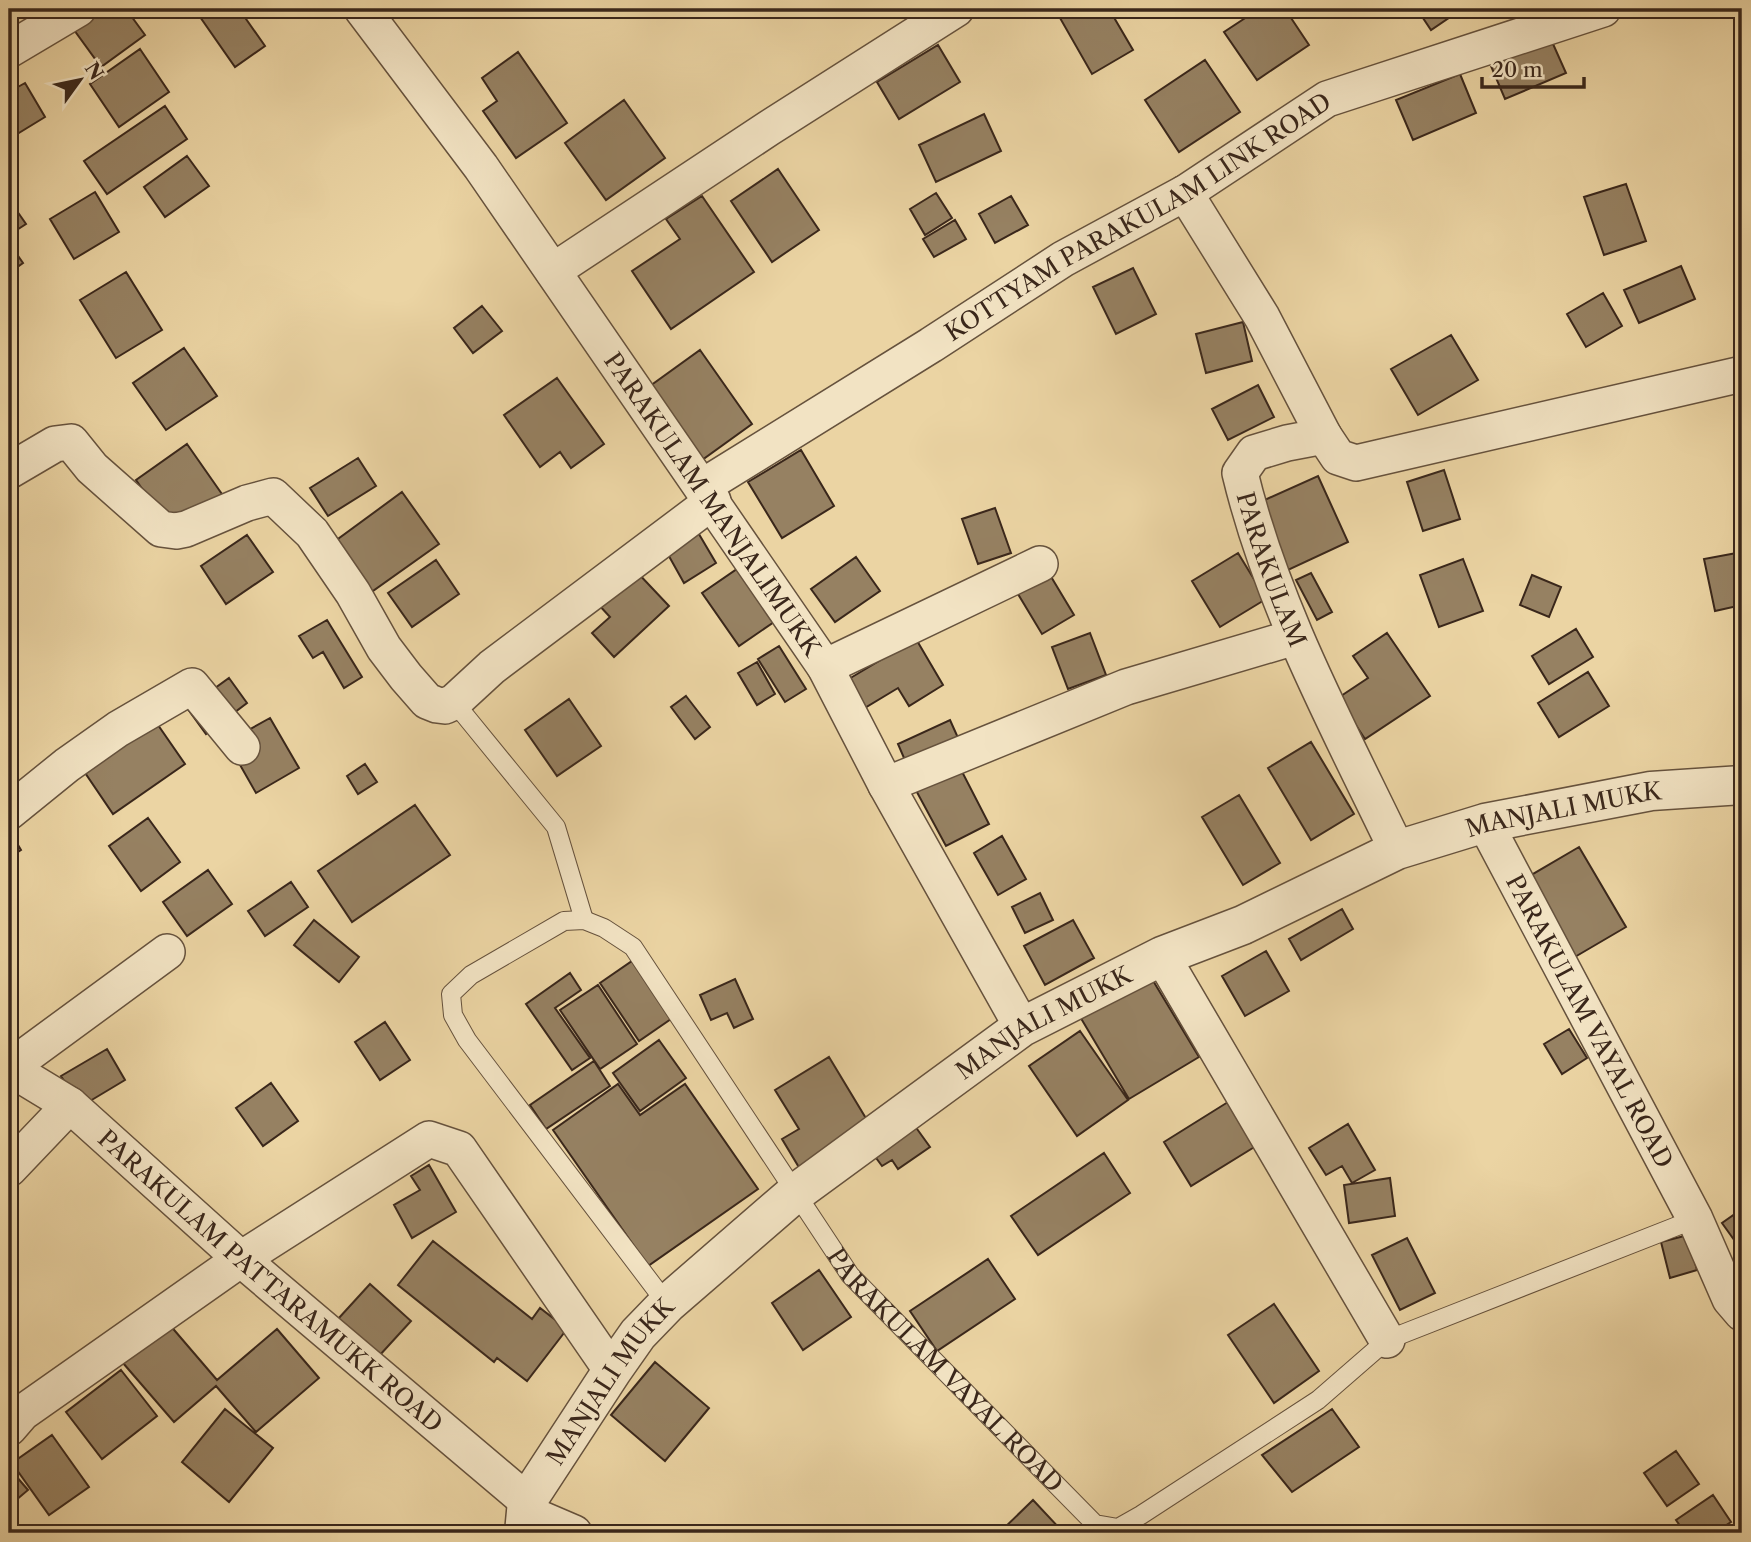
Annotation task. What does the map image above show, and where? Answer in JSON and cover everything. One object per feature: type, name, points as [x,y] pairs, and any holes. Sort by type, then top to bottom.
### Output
[{"type":"street","points":[[9,50],[78,9]]},
{"type":"street","name":"PARAKULAM MANJALIMUKK","points":[[362,9],[481,167],[825,667],[886,785],[1022,1027]]},
{"type":"street","points":[[553,271],[769,128],[956,9]]},
{"type":"street","name":"KOTTYAM PARAKULAM LINK ROAD","points":[[454,702],[492,667],[707,494],[1063,259],[1185,193],[1327,99],[1603,9]]},
{"type":"street","points":[[1185,193],[1262,317],[1324,436],[1338,457],[1356,463],[1742,374]]},
{"type":"street","name":"PARAKULAM","points":[[1324,436],[1254,453],[1240,472],[1250,515],[1295,637],[1396,850]]},
{"type":"street","points":[[9,471],[55,444],[71,442],[92,468],[144,514],[161,528],[176,531],[272,496],[312,533],[353,593],[384,648],[427,701],[437,705],[454,702]]},
{"type":"street","points":[[825,667],[1040,564]]},
{"type":"street","points":[[886,785],[1126,687],[1295,637]]},
{"type":"street","points":[[9,812],[67,765],[118,729],[192,686],[242,747]]},
{"type":"street","name":"MANJALI MUKK","points":[[525,1515],[611,1371],[638,1334],[667,1304],[794,1194],[1022,1027],[1162,956],[1243,925],[1396,850],[1485,823],[1651,791],[1742,785]]},
{"type":"street","name":"PARAKULAM VAYAL ROAD","points":[[1485,823],[1695,1219],[1730,1298],[1742,1313]]},
{"type":"street","points":[[9,1068],[167,952]]},
{"type":"street","points":[[1162,956],[1387,1340]]},
{"type":"street","name":"PARAKULAM PATTARAMUKK ROAD","points":[[9,1068],[69,1105],[525,1515],[574,1533]]},
{"type":"street","points":[[9,1169],[69,1105]]},
{"type":"street","points":[[9,1428],[22,1413],[241,1259],[429,1139],[459,1149],[611,1371]]},
{"type":"lane","points":[[454,702],[556,827],[584,920],[564,921],[471,975],[451,994],[453,1016],[467,1040],[667,1304]]},
{"type":"lane","name":"PARAKULAM VAYAL ROAD","points":[[584,920],[604,928],[633,947],[850,1275],[1096,1524],[1118,1528],[1140,1515],[1318,1400],[1387,1340],[1695,1219]]},
{"type":"building","points":[[9,9],[17,9],[22,16],[9,24]]},
{"type":"building","points":[[90,9],[126,9],[145,35],[101,67],[69,23]]},
{"type":"building","points":[[206,9],[239,9],[265,46],[235,67],[198,14]]},
{"type":"building","points":[[1109,9],[1133,50],[1092,74],[1056,11]]},
{"type":"building","points":[[1259,9],[1285,9],[1309,45],[1257,80],[1224,32]]},
{"type":"building","points":[[1417,9],[1462,9],[1431,30]]},
{"type":"building","points":[[1545,26],[1566,73],[1505,99],[1485,52]]},
{"type":"building","points":[[938,45],[960,82],[899,119],[877,82]]},
{"type":"building","points":[[140,49],[169,92],[119,127],[90,84]]},
{"type":"building","points":[[518,52],[567,123],[516,158],[483,111],[497,101],[482,78]]},
{"type":"building","points":[[1205,60],[1240,112],[1179,152],[1145,100]]},
{"type":"building","points":[[1460,74],[1476,113],[1413,140],[1396,100]]},
{"type":"building","points":[[25,83],[45,117],[9,139],[9,92]]},
{"type":"building","points":[[624,100],[665,158],[606,200],[565,143]]},
{"type":"building","points":[[165,106],[187,139],[107,194],[84,161]]},
{"type":"building","points":[[984,114],[1001,151],[936,182],[919,145]]},
{"type":"building","points":[[187,156],[209,186],[165,217],[144,187]]},
{"type":"building","points":[[778,169],[819,230],[772,262],[731,201]]},
{"type":"building","points":[[1626,184],[1646,241],[1604,255],[1584,197]]},
{"type":"building","points":[[95,192],[119,232],[74,259],[50,219]]},
{"type":"building","points":[[936,193],[952,218],[925,235],[910,209]]},
{"type":"building","points":[[702,196],[754,272],[671,329],[632,271],[680,239],[666,219]]},
{"type":"building","points":[[1011,196],[1028,225],[995,243],[979,214]]},
{"type":"building","points":[[17,211],[26,224],[9,235],[9,217]]},
{"type":"building","points":[[955,220],[966,239],[934,257],[923,239]]},
{"type":"building","points":[[9,243],[23,263],[9,273]]},
{"type":"building","points":[[1681,266],[1695,299],[1639,323],[1624,290]]},
{"type":"building","points":[[1133,268],[1156,314],[1116,334],[1093,287]]},
{"type":"building","points":[[126,272],[162,330],[116,358],[80,300]]},
{"type":"building","points":[[1603,293],[1622,326],[1586,347],[1567,314]]},
{"type":"building","points":[[482,306],[502,331],[473,353],[454,328]]},
{"type":"building","points":[[1243,322],[1252,361],[1206,373],[1196,334]]},
{"type":"building","points":[[1451,335],[1478,380],[1418,415],[1391,369]]},
{"type":"building","points":[[184,348],[217,396],[166,430],[133,383]]},
{"type":"building","points":[[700,350],[752,424],[702,460],[650,386]]},
{"type":"building","points":[[557,378],[604,444],[571,468],[560,452],[540,467],[504,415]]},
{"type":"building","points":[[1258,385],[1274,417],[1228,440],[1212,409]]},
{"type":"building","points":[[187,444],[224,497],[173,533],[136,480]]},
{"type":"building","points":[[801,450],[834,506],[782,538],[748,482]]},
{"type":"building","points":[[358,458],[376,486],[328,516],[310,488]]},
{"type":"building","points":[[1444,470],[1460,519],[1423,531],[1407,482]]},
{"type":"building","points":[[1318,476],[1348,542],[1288,570],[1258,503]]},
{"type":"building","points":[[402,492],[439,544],[363,598],[327,547]]},
{"type":"building","points":[[995,508],[1011,553],[978,564],[962,519]]},
{"type":"building","points":[[693,524],[716,563],[684,583],[661,542]]},
{"type":"building","points":[[247,535],[273,572],[226,604],[201,566]]},
{"type":"building","points":[[1742,552],[1742,605],[1715,611],[1704,559]]},
{"type":"building","points":[[1238,553],[1266,599],[1220,627],[1192,581]]},
{"type":"building","points":[[856,557],[880,591],[835,622],[811,589]]},
{"type":"building","points":[[1463,559],[1483,611],[1439,627],[1420,575]]},
{"type":"building","points":[[436,560],[459,594],[412,627],[388,593]]},
{"type":"building","points":[[737,569],[774,622],[739,646],[702,593]]},
{"type":"building","points":[[635,570],[669,606],[614,657],[592,633],[610,617],[598,604]]},
{"type":"building","points":[[1311,573],[1332,612],[1317,620],[1296,580]]},
{"type":"building","points":[[1050,575],[1074,615],[1042,634],[1018,594]]},
{"type":"building","points":[[1532,575],[1561,587],[1549,617],[1520,605]]},
{"type":"building","points":[[327,620],[362,677],[344,688],[323,652],[313,658],[299,636]]},
{"type":"building","points":[[1576,629],[1593,657],[1549,684],[1532,656]]},
{"type":"building","points":[[1090,633],[1106,675],[1068,689],[1052,647]]},
{"type":"building","points":[[1387,633],[1430,696],[1365,739],[1338,698],[1368,678],[1353,656]]},
{"type":"building","points":[[916,639],[943,685],[909,706],[898,688],[853,715],[837,686]]},
{"type":"building","points":[[779,646],[806,689],[785,702],[758,659]]},
{"type":"building","points":[[757,662],[775,694],[757,705],[738,673]]},
{"type":"building","points":[[1588,672],[1609,706],[1559,737],[1538,703]]},
{"type":"building","points":[[229,678],[247,703],[206,734],[177,694],[215,688]]},
{"type":"building","points":[[686,696],[710,727],[695,739],[671,707]]},
{"type":"building","points":[[569,699],[601,746],[557,776],[525,730]]},
{"type":"building","points":[[149,712],[185,764],[113,814],[77,761]]},
{"type":"building","points":[[270,718],[299,768],[256,793],[227,742]]},
{"type":"building","points":[[950,720],[959,740],[907,765],[898,744]]},
{"type":"building","points":[[1311,742],[1354,814],[1311,840],[1268,768]]},
{"type":"building","points":[[956,760],[989,824],[946,846],[912,783]]},
{"type":"building","points":[[365,764],[377,782],[358,794],[347,776]]},
{"type":"building","points":[[1239,795],[1280,863],[1243,885],[1202,817]]},
{"type":"building","points":[[415,805],[450,855],[352,922],[318,871]]},
{"type":"building","points":[[148,818],[180,862],[141,891],[109,846]]},
{"type":"building","points":[[9,830],[21,850],[9,858]]},
{"type":"building","points":[[1002,836],[1026,879],[998,895],[974,853]]},
{"type":"building","points":[[1579,847],[1626,927],[1568,961],[1521,881]]},
{"type":"building","points":[[208,870],[232,904],[187,936],[163,902]]},
{"type":"building","points":[[291,882],[308,907],[265,936],[248,911]]},
{"type":"building","points":[[1040,893],[1053,920],[1025,933],[1012,907]]},
{"type":"building","points":[[1342,909],[1353,929],[1301,960],[1289,939]]},
{"type":"building","points":[[314,920],[359,957],[339,982],[294,945]]},
{"type":"building","points":[[1073,920],[1094,958],[1045,985],[1024,946]]},
{"type":"building","points":[[1266,951],[1289,991],[1245,1016],[1222,976]]},
{"type":"building","points":[[632,961],[671,1019],[639,1041],[600,983]]},
{"type":"building","points":[[570,973],[581,990],[555,1008],[590,1058],[572,1070],[526,1004]]},
{"type":"building","points":[[1149,974],[1199,1057],[1129,1099],[1079,1015]]},
{"type":"building","points":[[735,979],[753,1019],[734,1028],[727,1013],[711,1020],[700,995]]},
{"type":"building","points":[[598,985],[637,1044],[600,1069],[560,1010]]},
{"type":"building","points":[[385,1022],[410,1060],[380,1080],[355,1042]]},
{"type":"building","points":[[1569,1029],[1587,1058],[1562,1074],[1544,1044]]},
{"type":"building","points":[[1080,1031],[1128,1100],[1077,1136],[1029,1066]]},
{"type":"building","points":[[659,1040],[686,1078],[640,1111],[613,1073]]},
{"type":"building","points":[[107,1049],[125,1080],[80,1107],[61,1076]]},
{"type":"building","points":[[829,1057],[873,1130],[803,1174],[782,1139],[799,1129],[775,1090]]},
{"type":"building","points":[[594,1061],[610,1086],[546,1129],[530,1105]]},
{"type":"building","points":[[271,1083],[298,1121],[263,1146],[236,1108]]},
{"type":"building","points":[[618,1084],[640,1115],[685,1084],[758,1189],[648,1266],[553,1130]]},
{"type":"building","points":[[1228,1102],[1256,1146],[1191,1186],[1164,1142]]},
{"type":"building","points":[[912,1122],[930,1147],[898,1169],[892,1160],[882,1166],[871,1151]]},
{"type":"building","points":[[1348,1124],[1375,1170],[1352,1183],[1342,1166],[1326,1175],[1309,1148]]},
{"type":"building","points":[[1104,1153],[1130,1193],[1038,1255],[1011,1216]]},
{"type":"building","points":[[429,1165],[456,1212],[412,1238],[394,1205],[420,1190],[411,1176]]},
{"type":"building","points":[[1390,1178],[1395,1216],[1349,1223],[1344,1185]]},
{"type":"building","points":[[1742,1209],[1742,1251],[1722,1223]]},
{"type":"building","points":[[1688,1235],[1697,1270],[1670,1278],[1661,1242]]},
{"type":"building","points":[[1407,1238],[1435,1293],[1400,1310],[1372,1255]]},
{"type":"building","points":[[433,1241],[532,1319],[540,1308],[567,1329],[527,1381],[497,1358],[494,1362],[398,1285]]},
{"type":"building","points":[[988,1259],[1015,1299],[937,1351],[910,1311]]},
{"type":"building","points":[[819,1270],[851,1317],[803,1350],[772,1303]]},
{"type":"building","points":[[370,1284],[411,1321],[379,1356],[338,1319]]},
{"type":"building","points":[[1274,1304],[1319,1371],[1274,1403],[1228,1335]]},
{"type":"building","points":[[169,1324],[217,1380],[277,1329],[319,1378],[256,1432],[216,1386],[174,1422],[123,1363]]},
{"type":"building","points":[[655,1362],[709,1408],[665,1461],[611,1415]]},
{"type":"building","points":[[121,1370],[157,1416],[102,1459],[66,1412]]},
{"type":"building","points":[[225,1409],[273,1448],[229,1502],[182,1462]]},
{"type":"building","points":[[1332,1409],[1359,1447],[1292,1492],[1262,1455]]},
{"type":"building","points":[[52,1435],[89,1487],[49,1515],[12,1463]]},
{"type":"building","points":[[1676,1451],[1699,1484],[1667,1506],[1644,1473]]},
{"type":"building","points":[[9,1468],[28,1490],[9,1506]]},
{"type":"building","points":[[1713,1495],[1731,1522],[1714,1533],[1685,1533],[1676,1520]]},
{"type":"building","points":[[1033,1500],[1062,1531],[1060,1533],[999,1533]]}]
